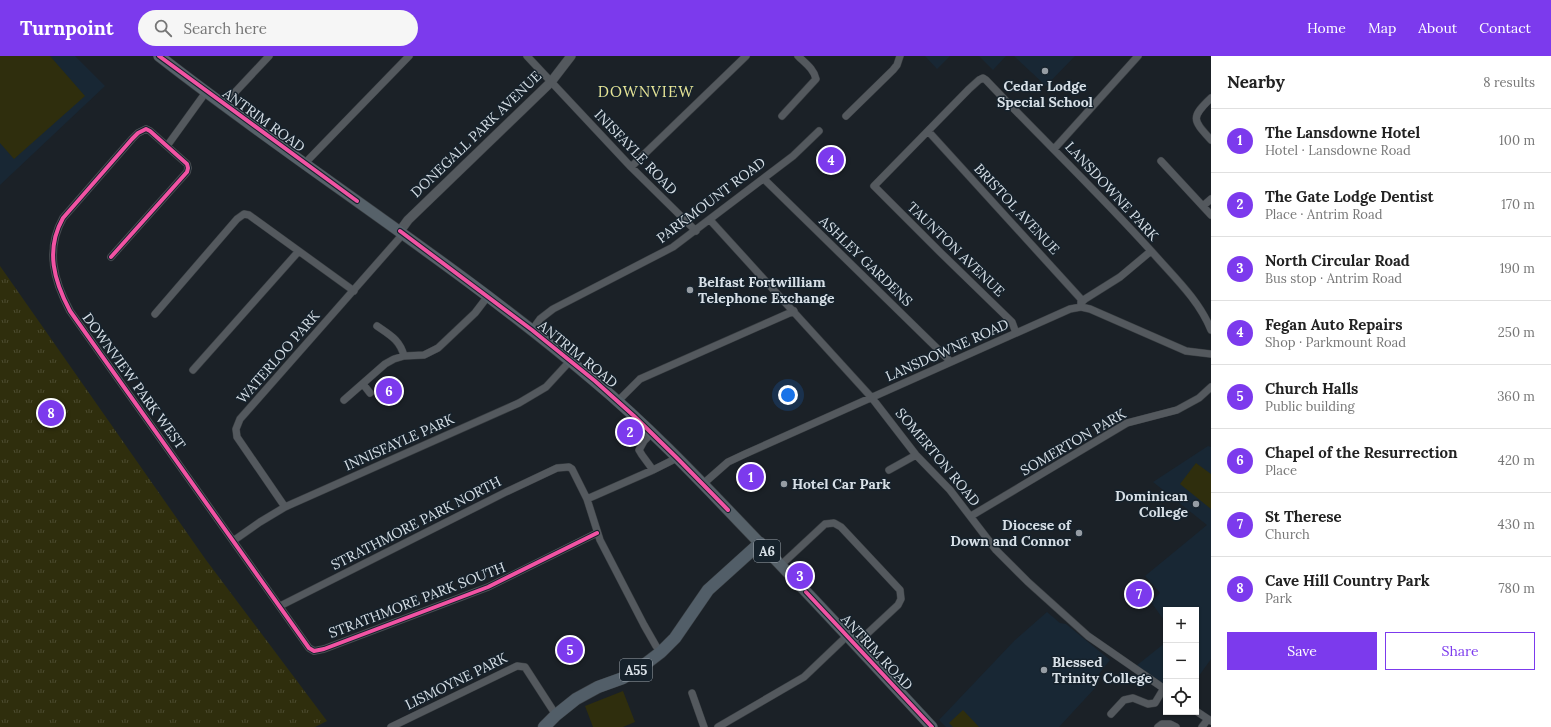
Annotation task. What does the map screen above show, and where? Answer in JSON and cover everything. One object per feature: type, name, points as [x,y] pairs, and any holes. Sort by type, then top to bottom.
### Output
[{"type":"highway","name":"A55","points":[[544,727],[576,699],[598,687],[624,678],[644,666],[661,652],[675,638],[708,590],[760,543]]},
{"type":"main road","name":"ANTRIM ROAD","points":[[159,56],[206,92],[488,296],[618,401],[652,433],[760,543],[932,727]]},
{"type":"street","points":[[224,104],[269,56]]},
{"type":"street","points":[[306,164],[309,159],[409,56]]},
{"type":"street","name":"INISFAYLE ROAD","points":[[527,56],[631,167],[696,231]]},
{"type":"street","name":"DONEGALL PARK AVENUE","points":[[401,233],[408,220],[551,82],[571,56]]},
{"type":"street","points":[[631,167],[746,56]]},
{"type":"street","points":[[782,116],[816,79],[810,68],[798,56]]},
{"type":"street","points":[[1054,149],[1138,56]]},
{"type":"street","points":[[846,116],[893,70],[899,58]]},
{"type":"street","name":"LANSDOWNE PARK","points":[[928,131],[979,80],[983,78],[986,80],[1085,180],[1151,251],[1198,304],[1211,330]]},
{"type":"street","points":[[111,257],[187,172],[187,164],[167,146],[206,92]]},
{"type":"street","points":[[1211,98],[1200,108],[1196,117],[1196,123],[1211,140]]},
{"type":"street","name":"DOWNVIEW PARK WEST","points":[[167,146],[146,129],[138,133],[63,218],[56,235],[54,258],[55,274],[60,292],[70,311],[309,648]]},
{"type":"street","name":"TAUNTON AVENUE","points":[[928,131],[874,186],[1012,322],[1016,333]]},
{"type":"street","name":"BRISTOL AVENUE","points":[[928,131],[1052,267],[1080,299],[1081,305]]},
{"type":"street","name":"PARKMOUNT ROAD","points":[[532,330],[546,313],[662,253],[696,231],[764,179],[780,164],[793,156],[819,132]]},
{"type":"street","points":[[1161,161],[1211,216]]},
{"type":"street","name":"ASHLEY GARDENS","points":[[764,179],[951,362]]},
{"type":"street","points":[[1203,206],[1211,199]]},
{"type":"street","points":[[154,314],[236,219],[244,214],[249,215],[298,252],[354,291]]},
{"type":"street","name":"SOMERTON ROAD","points":[[710,220],[872,398],[916,455],[950,490],[972,516],[996,550],[1028,582],[1088,636],[1163,688]]},
{"type":"street","name":"WATERLOO PARK","points":[[286,507],[237,437],[236,429],[240,419],[354,291],[401,233]]},
{"type":"street","points":[[1151,251],[1120,277],[1085,299],[1081,305],[1186,351],[1211,354]]},
{"type":"street","points":[[193,370],[298,252]]},
{"type":"street","points":[[344,400],[385,364],[404,356],[424,355],[438,348],[474,314],[488,296]]},
{"type":"street","name":"LANSDOWNE ROAD","points":[[703,484],[728,462],[1081,305]]},
{"type":"street","points":[[618,401],[640,379],[794,311]]},
{"type":"street","points":[[377,326],[383,335],[397,341],[402,346],[404,356]]},
{"type":"street","name":"INNISFAYLE PARK","points":[[233,541],[260,522],[286,507],[520,403],[546,387],[570,361]]},
{"type":"street","points":[[363,384],[370,393]]},
{"type":"street","name":"SOMERTON PARK","points":[[972,516],[1127,423],[1177,410],[1199,398],[1211,387]]},
{"type":"street","points":[[652,433],[644,441],[640,450],[653,470]]},
{"type":"street","points":[[890,470],[916,455]]},
{"type":"street","points":[[661,652],[644,625],[599,536],[587,499],[677,458]]},
{"type":"street","name":"STRATHMORE PARK NORTH","points":[[280,606],[506,492],[565,466],[572,469],[587,499]]},
{"type":"street","points":[[781,566],[825,524],[834,523],[841,527],[900,590],[901,599],[898,604],[854,645]]},
{"type":"street","name":"STRATHMORE PARK SOUTH","points":[[309,648],[314,651],[324,649],[488,587],[599,536]]},
{"type":"street","points":[[718,727],[804,677],[846,636]]},
{"type":"street","name":"LISMOYNE PARK","points":[[391,727],[517,666],[525,667],[556,715]]},
{"type":"street","points":[[1111,714],[1124,700],[1133,698],[1148,704],[1155,702],[1163,692]]},
{"type":"street","points":[[692,693],[704,727]]},
{"type":"street","points":[[1199,713],[1210,720],[1202,727]]},
{"type":"street","points":[[1158,727],[1162,724],[1170,724],[1176,727]]},
{"type":"shaded area","points":[[0,56],[75,56],[105,86],[0,185]]},
{"type":"shaded area","points":[[925,56],[950,56],[937,69]]},
{"type":"shaded area","name":"Cedar Lodge Special School","points":[[979,56],[1006,56],[993,70]]},
{"type":"shaded area","name":"Cedar Lodge Special School","points":[[1014,56],[1075,56],[1046,86]]},
{"type":"shaded area","name":"Blessed Trinity College","points":[[1208,446],[1211,447],[1211,659],[1199,676],[1199,607],[1163,607],[1163,619],[1151,602],[1160,593],[1145,576],[1207,525],[1153,482]]},
{"type":"shaded area","name":"Blessed Trinity College","points":[[1047,612],[1060,623],[1066,624],[1110,660],[1094,680],[1095,688],[1059,727],[946,727],[939,720],[1015,640]]},
{"type":"shaded area","name":"Blessed Trinity College","points":[[1163,644],[1163,684],[1136,666]]},
{"type":"green space","points":[[0,56],[50,56],[85,96],[14,159],[0,143]]},
{"type":"green space","points":[[0,266],[206,560],[327,721],[315,727],[0,727]]},
{"type":"green space","points":[[1196,463],[1211,474],[1211,509],[1180,484]]},
{"type":"green space","points":[[623,691],[635,722],[623,727],[593,727],[585,706]]},
{"type":"green space","points":[[963,710],[979,727],[953,727],[949,723]]},
{"type":"cycle path","points":[[159,56],[357,201]]},
{"type":"cycle path","points":[[111,257],[187,172],[187,164],[146,129],[138,133],[132,139],[63,218],[57,230],[54,242],[53,254],[56,277],[64,300],[70,311],[309,648],[314,651],[324,649],[488,587],[597,533]]},
{"type":"cycle path","points":[[400,231],[532,330],[595,381],[634,416],[728,510]]},
{"type":"cycle path","points":[[806,592],[932,727]]},
{"type":"place","name":"Cedar Lodge Special School","points":[[1045,71]]},
{"type":"place","name":"Fegan Auto Repairs","points":[[831,160]]},
{"type":"place","name":"Belfast Fortwilliam Telephone Exchange","points":[[690,290]]},
{"type":"place","name":"Chapel of the Resurrection","points":[[389,391]]},
{"type":"place","name":"Cave Hill Country Park","points":[[51,413]]},
{"type":"place","name":"The Gate Lodge Dentist","points":[[630,432]]},
{"type":"place","name":"The Lansdowne Hotel","points":[[751,477]]},
{"type":"place","name":"Hotel Car Park","points":[[784,484]]},
{"type":"place","name":"Dominican College","points":[[1196,504]]},
{"type":"place","name":"Diocese of Down and Connor","points":[[1079,533]]},
{"type":"place","name":"North Circular Road","points":[[800,576]]},
{"type":"place","name":"St Therese","points":[[1139,594]]},
{"type":"place","name":"Church Halls","points":[[570,650]]},
{"type":"place","name":"Blessed Trinity College","points":[[1044,670]]},
{"type":"district","name":"DOWNVIEW","points":[[646,92]]}]
